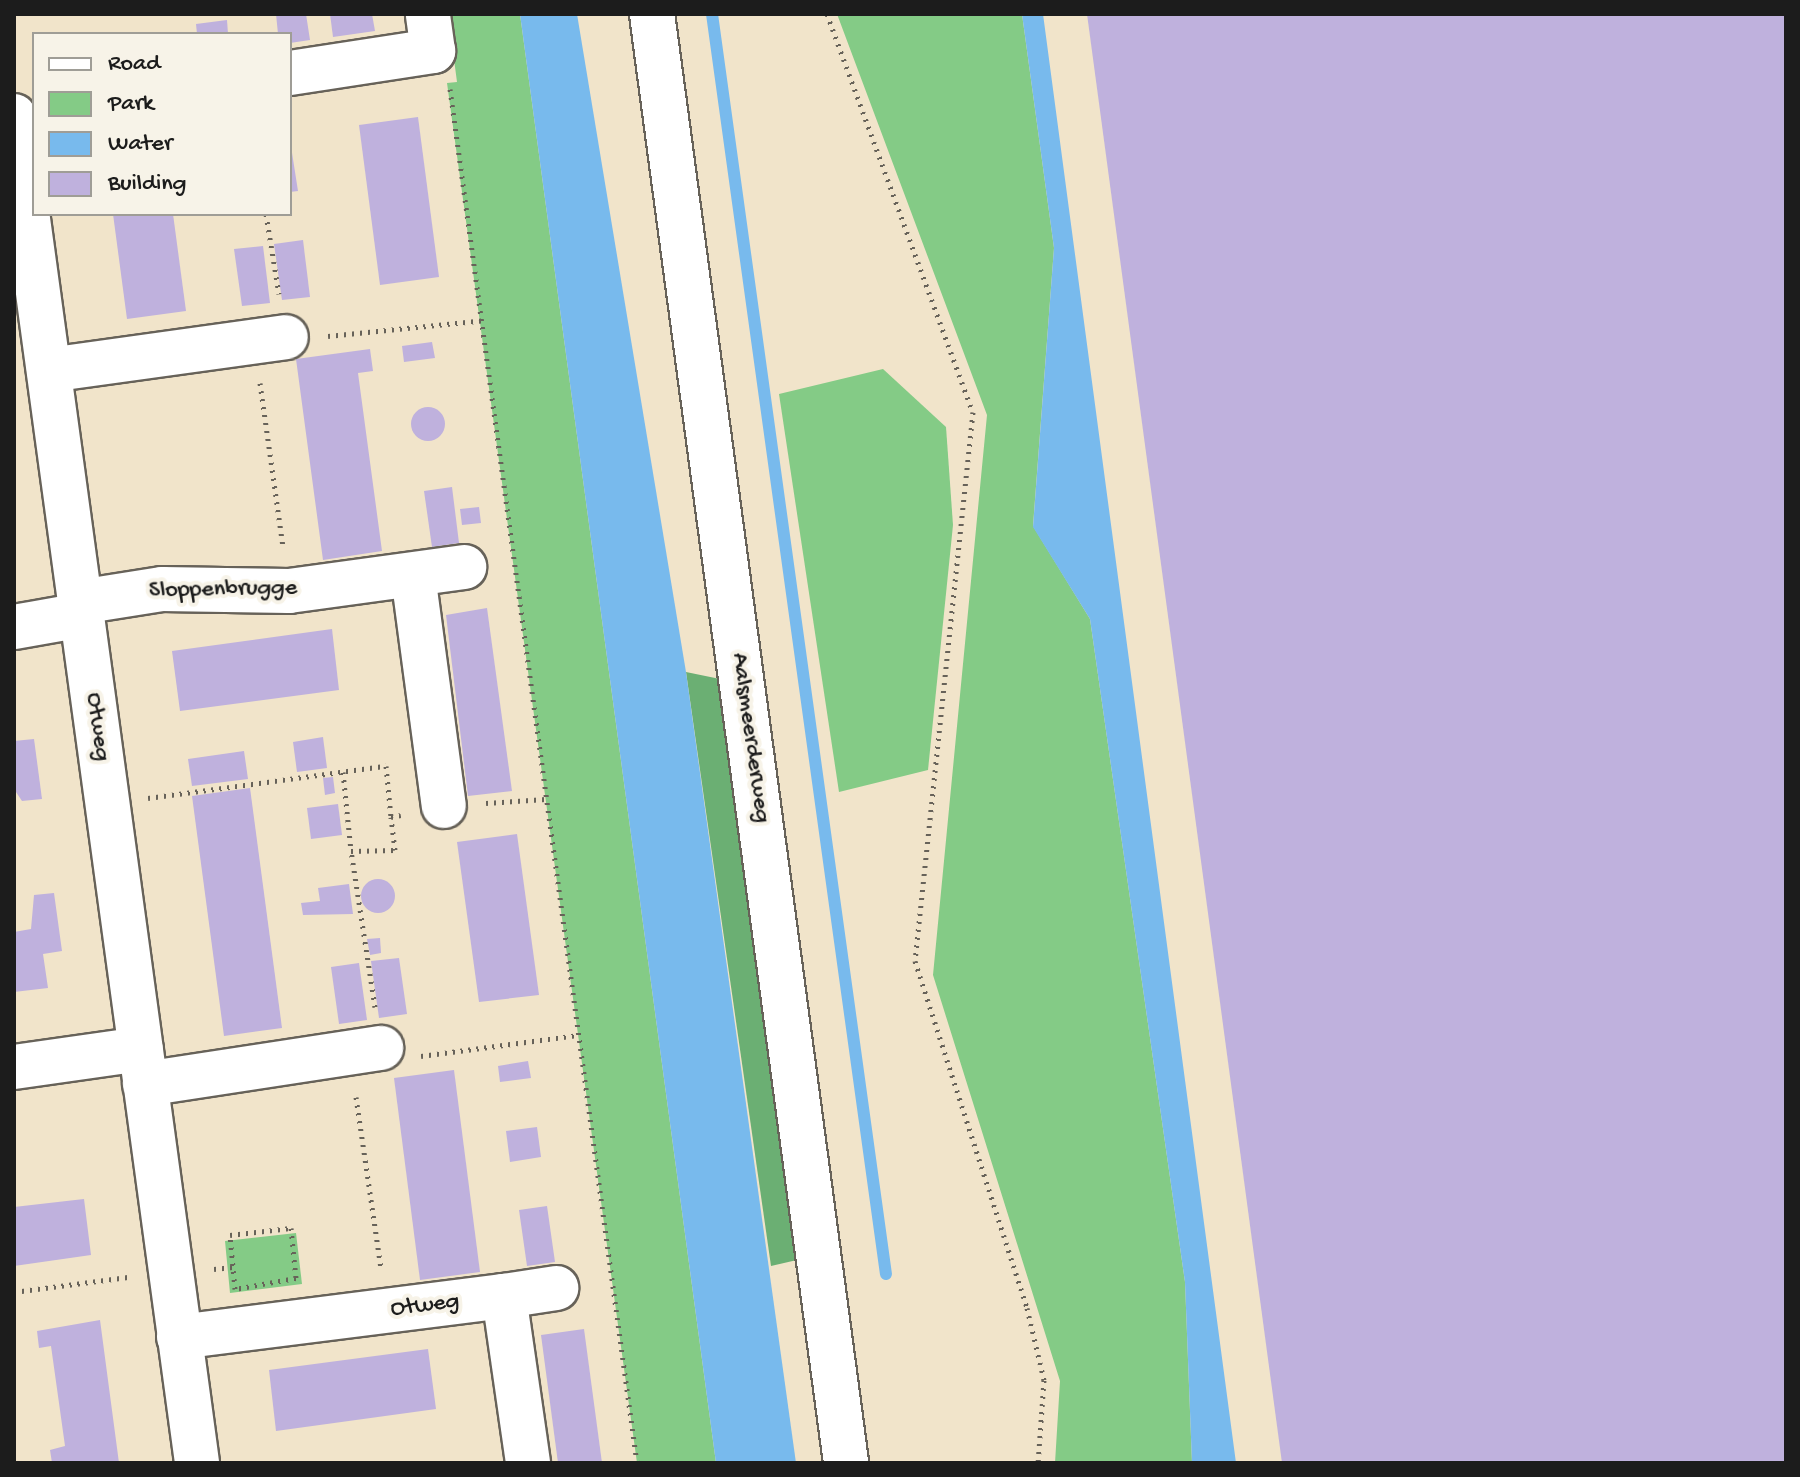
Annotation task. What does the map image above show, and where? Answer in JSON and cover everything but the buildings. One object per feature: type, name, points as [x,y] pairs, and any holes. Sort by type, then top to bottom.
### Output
[{"type":"street","points":[[292,73],[433,51],[428,14]]},
{"type":"street","name":"Aalsmeerderweg","points":[[652,14],[846,1463]]},
{"type":"street","name":"Otweg","points":[[14,116],[197,1463]]},
{"type":"street","points":[[49,370],[270,340]]},
{"type":"street","name":"Sloppenbrugge","points":[[14,627],[162,589],[289,591],[464,567]]},
{"type":"street","points":[[413,575],[444,806]]},
{"type":"street","points":[[14,1067],[143,1066],[366,1050]]},
{"type":"street","name":"Otweg","points":[[179,1337],[556,1288]]},
{"type":"street","points":[[504,1296],[528,1463]]},
{"type":"path","points":[[827,14],[973,412],[915,961],[1027,1308],[1044,1380],[1038,1463]]},
{"type":"path","points":[[449,77],[486,320],[546,799],[637,1463]]},
{"type":"path","points":[[266,216],[270,340],[289,591]]},
{"type":"path","points":[[270,340],[486,320]]},
{"type":"path","points":[[108,804],[386,766],[395,850],[351,851]]},
{"type":"path","points":[[343,772],[387,1311]]},
{"type":"path","points":[[391,817],[444,806],[546,799]]},
{"type":"path","points":[[366,1050],[413,1057],[578,1035]]},
{"type":"path","points":[[291,1228],[296,1278],[235,1289],[233,1267],[230,1235],[291,1228]]},
{"type":"path","points":[[14,1292],[233,1267]]},
{"type":"green space","points":[[448,14],[520,14],[716,1463],[637,1463],[447,83],[457,82]]},
{"type":"green space","points":[[837,14],[1022,14],[1054,248],[1033,526],[1090,619],[1185,1282],[1192,1463],[1055,1463],[1060,1381],[933,975],[987,415]]},
{"type":"green space","points":[[883,369],[946,427],[953,525],[928,770],[839,792],[779,394]]},
{"type":"green space","points":[[686,672],[720,679],[797,1260],[771,1266]]},
{"type":"green space","points":[[296,1233],[302,1284],[230,1293],[225,1241]]},
{"type":"water","points":[[520,14],[577,14],[686,672],[796,1463],[716,1463]]},
{"type":"water","points":[[1022,14],[1043,14],[1236,1463],[1192,1463],[1185,1282],[1090,619],[1033,527],[1054,248]]},
{"type":"waterway","points":[[712,14],[886,1274]]}]
